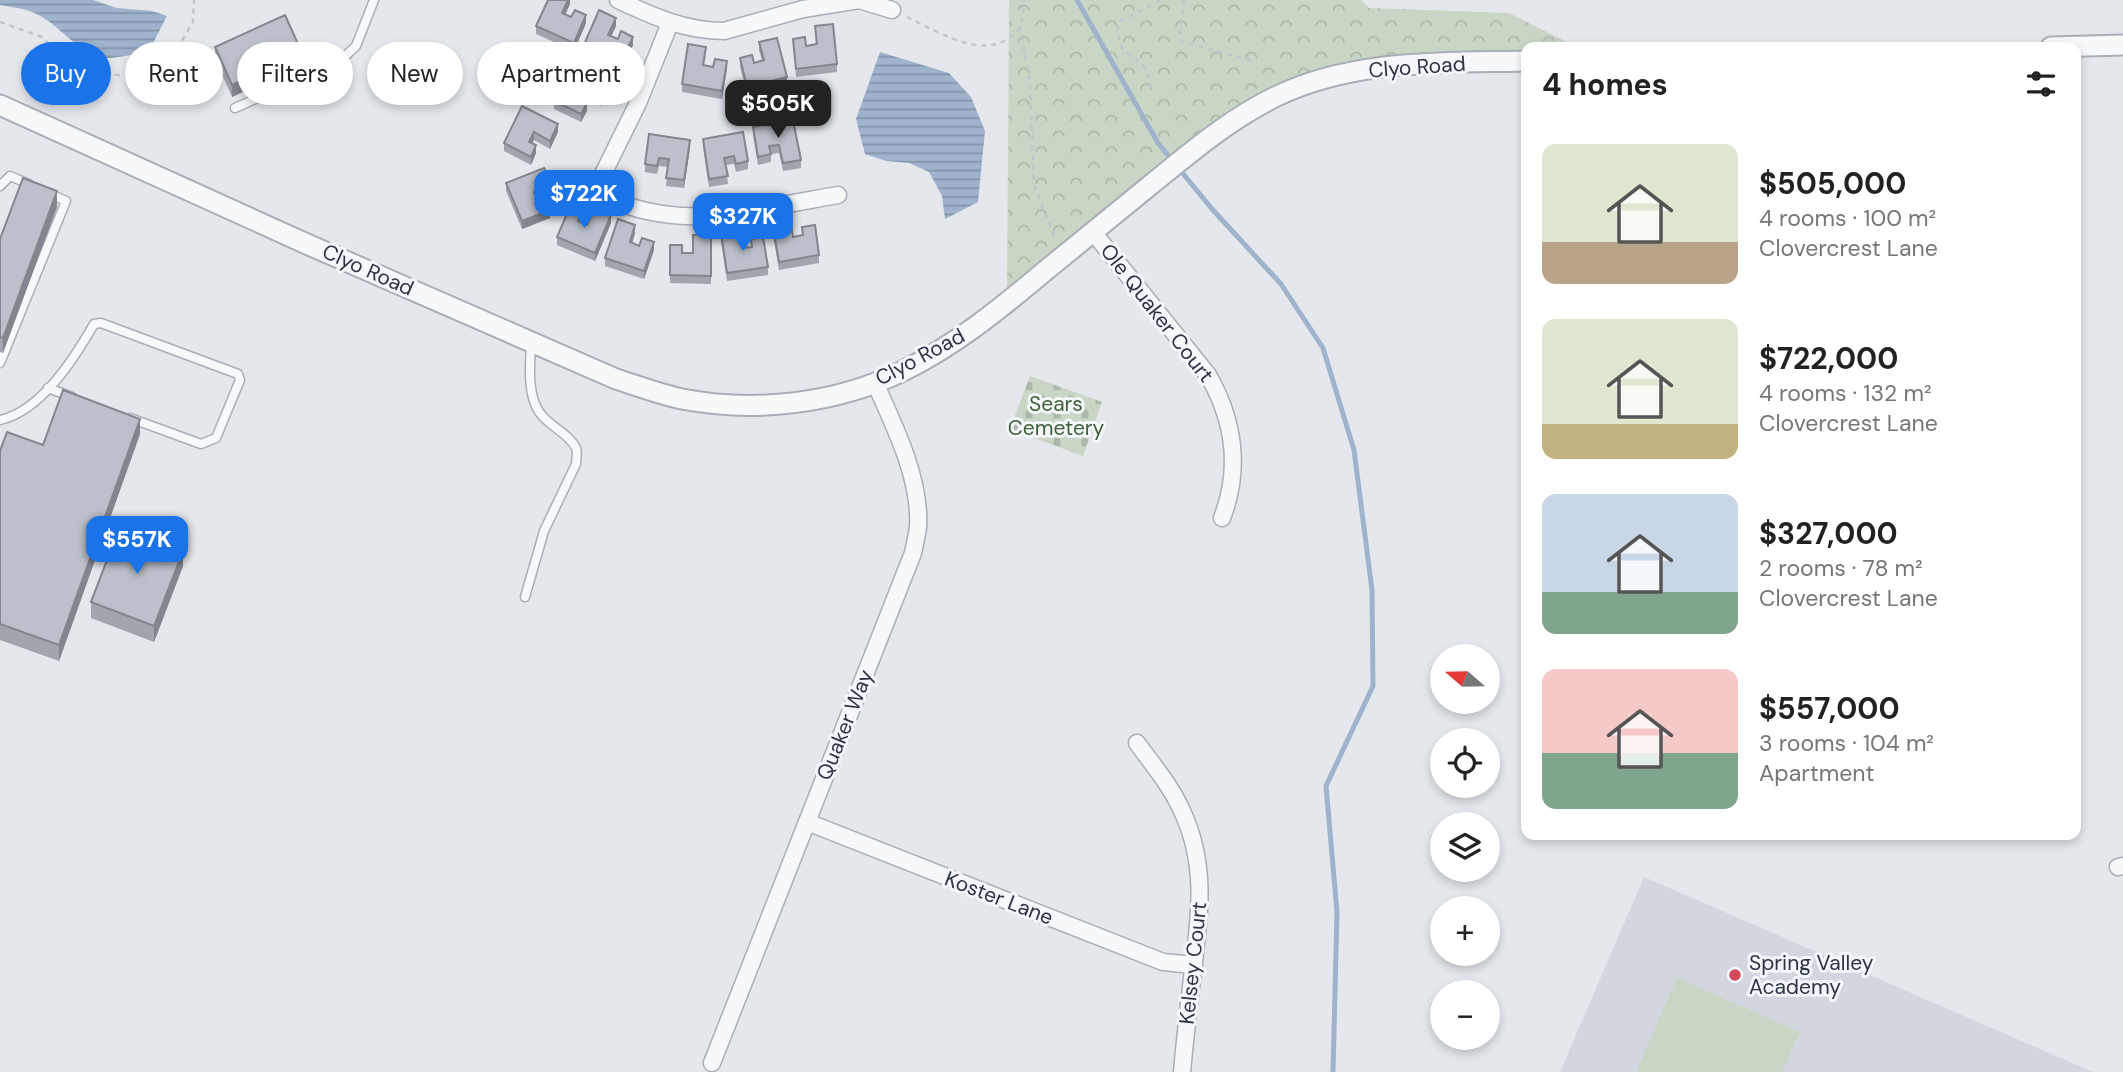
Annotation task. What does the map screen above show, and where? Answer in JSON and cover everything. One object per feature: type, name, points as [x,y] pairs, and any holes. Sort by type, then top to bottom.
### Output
[{"type":"street","points":[[618,0],[670,23],[724,31],[803,9],[859,0],[892,10]]},
{"type":"street","points":[[670,23],[638,103],[603,174],[603,182],[611,196],[642,210],[697,216],[838,195]]},
{"type":"street","points":[[2081,46],[2123,45]]},
{"type":"street","name":"Clyo Road","points":[[0,105],[309,245],[616,379],[681,398],[720,404],[774,404],[810,400],[875,383],[903,371],[974,328],[1206,140],[1278,96],[1317,80],[1381,67],[1521,61]]},
{"type":"street","name":"Ole Quaker Court","points":[[1093,232],[1208,375],[1219,393],[1227,418],[1234,459],[1230,497],[1222,518]]},
{"type":"street","name":"Quaker Way","points":[[712,1063],[913,553],[918,527],[910,469],[875,383]]},
{"type":"street","name":"Kelsey Court","points":[[1137,743],[1170,788],[1182,811],[1193,837],[1199,874],[1200,912],[1182,1072]]},
{"type":"street","name":"Koster Lane","points":[[807,822],[1163,962],[1194,965]]},
{"type":"lane","points":[[235,108],[339,62],[356,46],[374,0]]},
{"type":"lane","points":[[0,186],[10,176],[33,186]]},
{"type":"lane","points":[[0,363],[66,201],[44,191]]},
{"type":"lane","points":[[0,420],[15,417],[48,388],[78,352],[94,324],[101,323],[238,374],[240,380],[216,438],[209,443],[201,444],[124,416]]},
{"type":"lane","points":[[525,597],[544,531],[576,464],[577,452],[571,441],[544,419],[536,406],[530,369],[531,342]]},
{"type":"lane","points":[[48,388],[86,402]]},
{"type":"path","points":[[0,22],[42,37],[60,56],[89,72],[126,76],[159,66],[180,44],[193,22],[194,0]]},
{"type":"path","points":[[1024,0],[1020,26],[1030,84],[1034,186],[1063,256]]},
{"type":"path","points":[[1151,88],[1146,67],[1122,48],[1117,31],[1119,22],[1161,0]]},
{"type":"path","points":[[1184,0],[1179,37],[1182,42],[1257,62]]},
{"type":"path","points":[[892,10],[956,40],[986,47],[999,44],[1013,36],[1020,26]]},
{"type":"shaded area","name":"Spring Valley Academy","points":[[1644,877],[2093,1072],[1560,1072]]},
{"type":"green space","points":[[1009,0],[1361,0],[1369,8],[1509,13],[1567,42],[1521,42],[1521,61],[1428,64],[1278,96],[1007,302]]},
{"type":"green space","name":"Sears Cemetery","points":[[1030,376],[1102,402],[1083,456],[1010,429]]},
{"type":"green space","points":[[1677,978],[1800,1032],[1782,1072],[1636,1072]]},
{"type":"water","points":[[0,0],[93,0],[117,8],[152,11],[167,16],[154,42],[125,42],[125,56],[111,58],[111,42],[74,42],[42,17],[24,9],[0,5]]},
{"type":"water","points":[[880,52],[949,73],[971,97],[985,131],[978,202],[945,219],[942,196],[929,172],[909,163],[886,161],[865,154],[856,119]]},
{"type":"building","points":[[548,0],[568,0],[562,13],[571,17],[575,10],[586,15],[574,42],[536,26]]},
{"type":"building","points":[[599,10],[616,18],[608,35],[618,39],[621,31],[633,37],[631,42],[585,42]]},
{"type":"building","points":[[285,15],[297,42],[237,42],[237,83],[232,85],[223,65],[223,43]]},
{"type":"building","points":[[833,24],[837,64],[796,69],[793,39],[805,37],[806,46],[817,44],[815,26]]},
{"type":"building","points":[[777,38],[787,77],[747,87],[740,58],[752,55],[754,63],[764,60],[759,42]]},
{"type":"building","points":[[688,44],[706,47],[703,65],[713,67],[715,59],[727,61],[722,91],[682,84]]},
{"type":"building","points":[[562,105],[586,105],[581,114]]},
{"type":"building","points":[[522,106],[558,124],[550,141],[534,132],[529,142],[536,145],[531,157],[504,143]]},
{"type":"building","points":[[793,120],[801,160],[783,163],[779,145],[769,146],[771,154],[758,157],[753,127]]},
{"type":"building","points":[[743,132],[748,161],[736,164],[734,156],[724,158],[728,176],[709,179],[703,139]]},
{"type":"building","points":[[649,134],[690,140],[684,180],[666,178],[669,159],[659,158],[657,166],[645,164]]},
{"type":"building","points":[[544,168],[551,185],[534,192],[538,201],[545,198],[550,210],[522,221],[506,183]]},
{"type":"building","points":[[23,178],[57,191],[3,338],[0,337],[0,239]]},
{"type":"building","points":[[595,208],[611,215],[595,253],[557,237],[569,209],[581,214],[578,221],[587,225]]},
{"type":"building","points":[[618,219],[635,225],[630,242],[639,246],[642,238],[654,242],[644,271],[605,258]]},
{"type":"building","points":[[790,219],[793,237],[803,235],[802,227],[815,225],[819,255],[779,262],[772,221]]},
{"type":"building","points":[[739,230],[742,248],[752,247],[751,239],[763,237],[768,267],[727,273],[721,233]]},
{"type":"building","points":[[693,235],[711,235],[711,276],[670,275],[670,245],[682,245],[682,253],[693,253]]},
{"type":"building","points":[[63,390],[140,419],[59,645],[0,624],[0,451],[7,432],[43,445]]},
{"type":"building","points":[[120,526],[183,551],[154,626],[91,602]]},
{"type":"waterway","points":[[1077,0],[1158,143],[1212,209],[1281,284],[1323,348],[1354,450],[1372,590],[1373,686],[1326,786],[1337,912],[1333,1072]]},
{"type":"place","name":"Spring Valley Academy","points":[[1735,975]]}]
